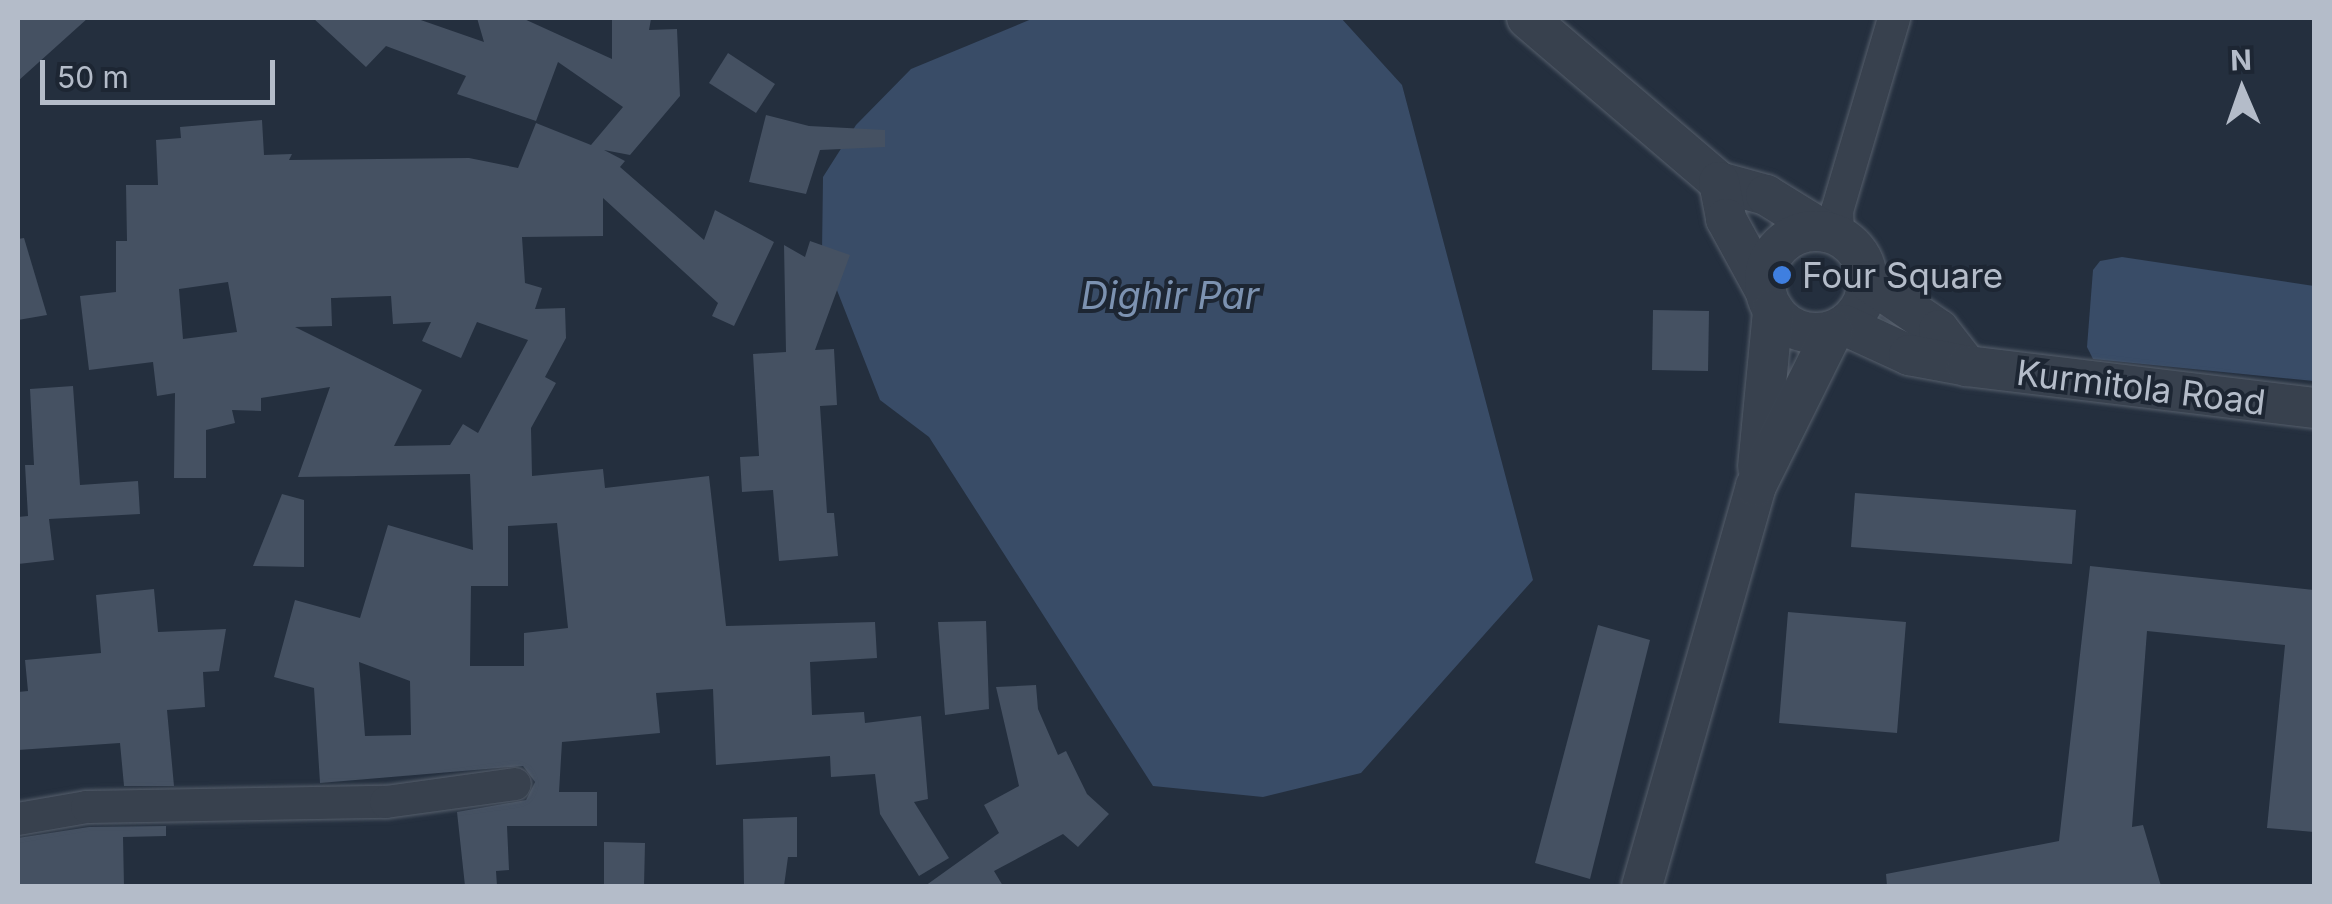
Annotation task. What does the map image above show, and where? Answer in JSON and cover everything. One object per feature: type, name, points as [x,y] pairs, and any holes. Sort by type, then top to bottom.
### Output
[{"type":"street","points":[[1527,18],[1719,182],[1766,195],[1856,250],[1868,281],[1861,308],[1839,328],[1756,486],[1642,886]]},
{"type":"street","points":[[1832,234],[1894,18]]},
{"type":"street","points":[[1719,182],[1726,220],[1769,301],[1803,332],[1839,328]]},
{"type":"street","points":[[1756,486],[1774,254],[1806,232],[1832,234]]},
{"type":"street","name":"Kurmitola Road","points":[[1868,281],[1938,330],[1968,366]]},
{"type":"street","name":"Kurmitola Road","points":[[1839,328],[1909,355],[1968,366],[2314,408]]},
{"type":"street","points":[[18,819],[87,807],[386,802],[514,784]]},
{"type":"water","name":"Dighir Par","points":[[1034,18],[1341,18],[1402,85],[1533,580],[1361,773],[1263,797],[1153,786],[929,437],[880,400],[822,252],[823,177],[856,125],[911,69]]},
{"type":"water","points":[[2122,257],[2314,286],[2314,381],[2093,359],[2087,347],[2093,270],[2100,261]]},
{"type":"building","points":[[18,18],[88,18],[18,81]]},
{"type":"building","points":[[313,18],[415,18],[484,42],[477,18],[522,18],[612,59],[612,20],[651,19],[649,30],[677,29],[680,96],[630,155],[604,150],[625,161],[620,167],[704,240],[715,210],[774,242],[734,326],[712,316],[718,303],[603,198],[603,236],[522,237],[525,283],[542,288],[535,309],[565,308],[566,338],[545,377],[556,383],[531,428],[532,476],[603,469],[605,488],[709,476],[726,626],[875,622],[877,658],[810,662],[812,715],[864,712],[865,723],[921,716],[928,799],[914,802],[949,858],[919,876],[880,814],[875,774],[831,777],[830,756],[716,765],[713,689],[656,693],[660,733],[562,742],[559,792],[597,792],[597,826],[507,826],[509,870],[496,871],[497,886],[465,886],[457,812],[526,800],[535,782],[523,766],[320,783],[314,688],[274,677],[295,600],[360,618],[388,525],[473,550],[470,474],[298,477],[330,387],[261,398],[261,411],[232,410],[235,423],[206,430],[206,478],[174,478],[175,393],[157,396],[153,362],[89,370],[80,296],[116,292],[116,241],[127,241],[126,185],[158,185],[156,140],[181,138],[180,127],[262,120],[264,155],[292,154],[289,160],[469,158],[518,168],[536,123],[591,145],[623,107],[558,62],[536,121],[457,94],[466,76],[386,46],[366,67]],"holes":[[[228,282],[237,332],[183,339],[179,289]],[[391,296],[393,324],[431,322],[422,341],[461,358],[477,322],[528,340],[478,433],[463,424],[450,445],[394,446],[422,390],[295,327],[332,326],[331,298]],[[557,523],[568,628],[524,633],[524,666],[470,666],[471,586],[508,586],[508,526]],[[359,662],[410,681],[411,735],[365,736]]]},
{"type":"building","points":[[728,53],[775,84],[756,113],[709,83]]},
{"type":"building","points":[[766,115],[809,126],[885,130],[885,147],[820,150],[806,194],[749,182]]},
{"type":"building","points":[[24,238],[47,315],[18,320],[18,239]]},
{"type":"building","points":[[810,241],[850,255],[815,350],[834,349],[837,405],[820,406],[827,513],[834,513],[838,556],[779,561],[773,490],[742,492],[740,457],[759,456],[753,354],[786,352],[784,245],[805,257]]},
{"type":"building","points":[[1653,310],[1709,311],[1708,371],[1652,370]]},
{"type":"building","points":[[73,386],[80,485],[138,481],[140,514],[49,519],[54,560],[18,564],[18,517],[28,516],[25,465],[34,465],[30,389]]},
{"type":"building","points":[[1855,493],[2076,510],[2072,564],[1851,547]]},
{"type":"building","points":[[282,494],[304,500],[304,567],[253,566]]},
{"type":"building","points":[[2090,566],[2314,590],[2314,832],[2267,828],[2285,645],[2147,631],[2132,827],[2143,825],[2161,886],[1887,886],[1886,874],[2059,841]]},
{"type":"building","points":[[154,589],[158,632],[226,629],[219,671],[203,672],[205,707],[167,710],[174,786],[124,786],[120,743],[18,750],[18,692],[28,691],[25,660],[101,653],[96,595]]},
{"type":"building","points":[[1788,612],[1906,622],[1897,733],[1779,723]]},
{"type":"building","points":[[986,621],[989,709],[945,715],[938,622]]},
{"type":"building","points":[[1598,625],[1650,640],[1590,879],[1535,863]]},
{"type":"building","points":[[1036,685],[1038,709],[1058,755],[1066,751],[1087,794],[1109,814],[1078,847],[1063,834],[994,871],[1003,886],[925,886],[999,833],[984,805],[1019,786],[996,687]]},
{"type":"building","points":[[797,817],[797,857],[788,857],[784,886],[744,886],[743,819]]},
{"type":"building","points":[[166,826],[166,836],[123,837],[124,886],[18,886],[18,838],[89,827]]},
{"type":"building","points":[[604,842],[645,843],[644,886],[604,886]]},
{"type":"place","name":"Four Square","points":[[1782,275]]}]
